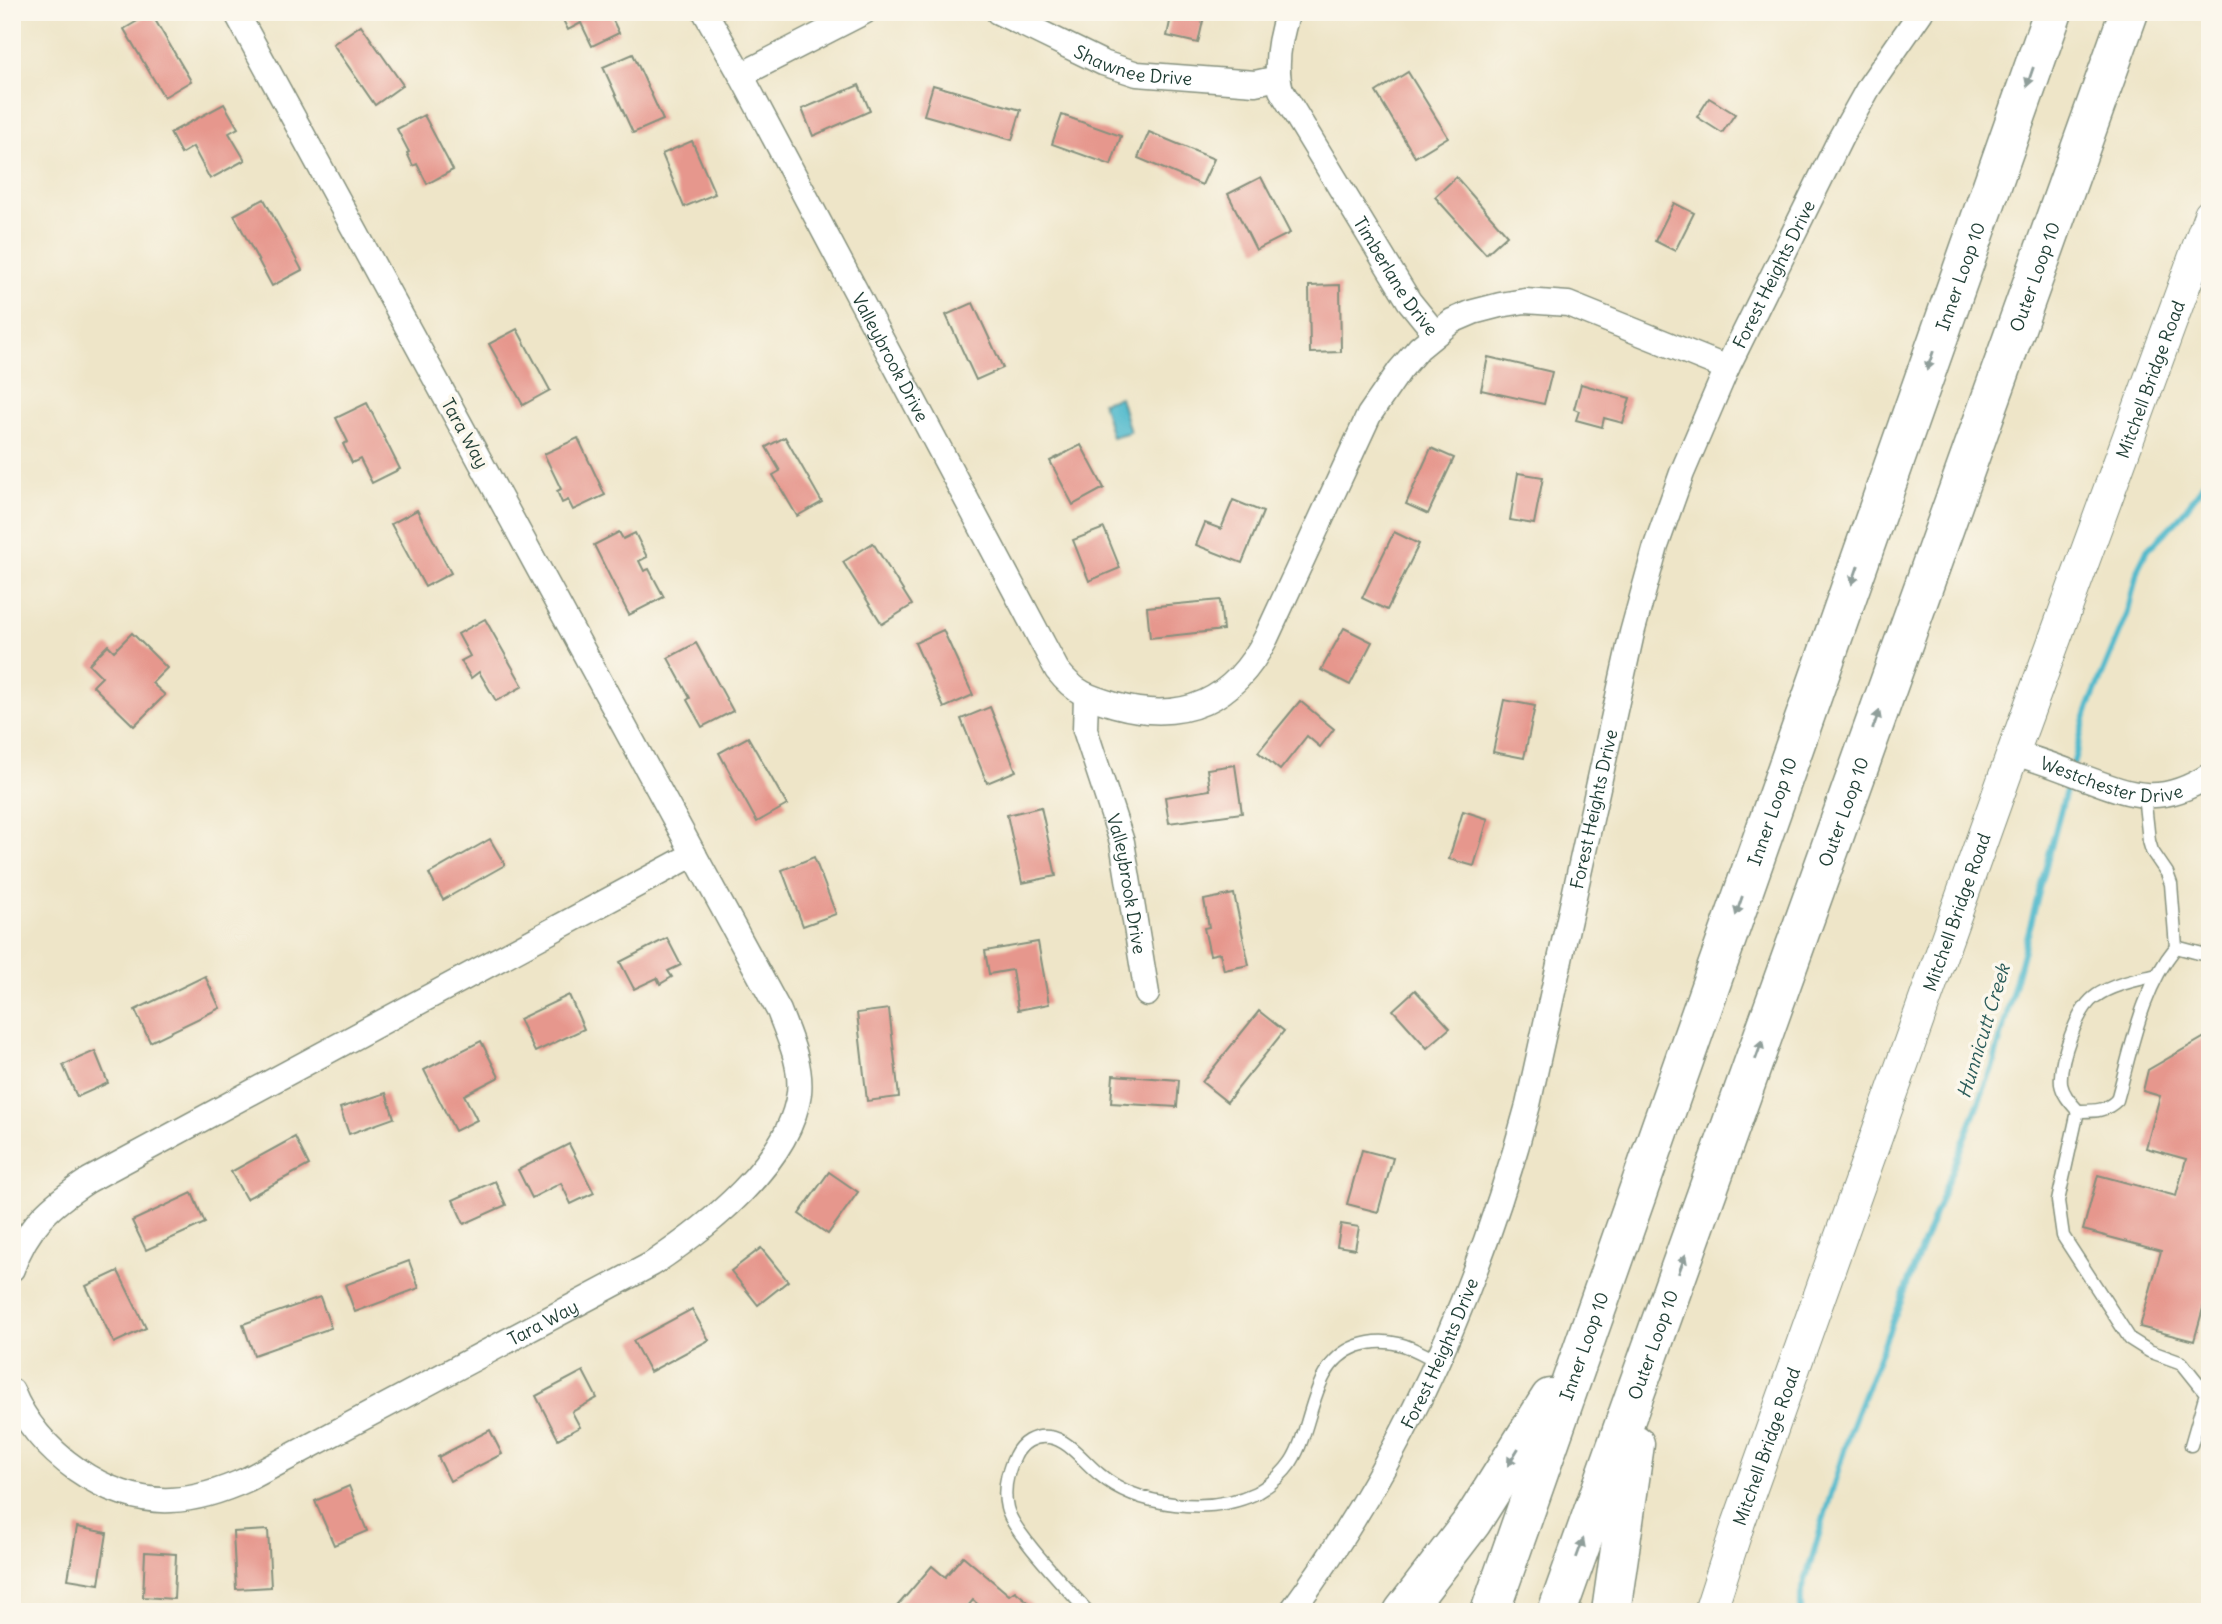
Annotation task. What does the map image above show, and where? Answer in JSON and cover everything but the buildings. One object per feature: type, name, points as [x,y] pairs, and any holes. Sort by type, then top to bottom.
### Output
[{"type":"highway","name":"Inner Loop 10","points":[[1490,1612],[2053,12]]},
{"type":"highway","name":"Outer Loop 10","points":[[1557,1612],[2129,12]]},
{"type":"highway","points":[[1403,1612],[1472,1522],[1588,1337]]},
{"type":"highway","points":[[1611,1612],[1647,1363]]},
{"type":"street","name":"Tara Way","points":[[12,1391],[28,1423],[46,1445],[69,1465],[125,1493],[149,1499],[172,1500],[207,1494],[248,1479],[652,1264],[706,1225],[741,1192],[781,1142],[794,1116],[799,1092],[798,1069],[779,1011],[236,12]]},
{"type":"street","name":"Valleybrook Drive","points":[[705,12],[1057,670],[1067,682],[1086,696],[1143,711],[1173,712],[1192,709],[1220,695],[1246,671],[1266,638],[1370,415],[1400,370],[1435,333]]},
{"type":"street","points":[[741,75],[864,12]]},
{"type":"street","name":"Shawnee Drive","points":[[998,12],[1103,63],[1137,74],[1255,83],[1278,78]]},
{"type":"street","name":"Timberlane Drive","points":[[1288,12],[1281,32],[1278,78],[1290,106],[1409,301],[1435,333],[1462,317],[1500,305],[1525,302],[1568,304],[1727,368]]},
{"type":"street","name":"Forest Heights Drive","points":[[1291,1612],[1383,1472],[1468,1290],[1509,1177],[1531,1092],[1615,702],[1656,545],[1682,473],[1727,368],[1841,137],[1869,87],[1921,12]]},
{"type":"street","name":"Mitchell Bridge Road","points":[[1710,1612],[1743,1509],[2026,757],[2210,215]]},
{"type":"street","name":"Valleybrook Drive","points":[[1086,696],[1085,730],[1122,842],[1147,994]]},
{"type":"street","name":"Westchester Drive","points":[[2026,757],[2114,790],[2144,795],[2165,794],[2183,789],[2210,775]]},
{"type":"street","points":[[12,1269],[27,1237],[43,1213],[89,1180],[694,854]]},
{"type":"lane","points":[[2078,1111],[2100,1111],[2117,1100],[2145,1000],[2157,975],[2176,947],[2171,884],[2149,841],[2144,795]]},
{"type":"lane","points":[[2176,947],[2210,956]]},
{"type":"lane","points":[[2078,1111],[2064,1093],[2061,1082],[2062,1067],[2077,1020],[2095,996],[2113,987],[2157,975]]},
{"type":"lane","points":[[2078,1111],[2058,1201],[2063,1236],[2130,1339],[2149,1351],[2182,1363],[2206,1393],[2191,1445]]},
{"type":"lane","points":[[1088,1612],[1017,1530],[1007,1510],[1008,1475],[1015,1456],[1028,1441],[1046,1436],[1056,1438],[1106,1479],[1133,1494],[1178,1503],[1225,1502],[1255,1493],[1280,1476],[1298,1450],[1324,1374],[1335,1360],[1350,1349],[1368,1342],[1386,1341],[1402,1344],[1437,1361]]},
{"type":"water","points":[[1120,397],[1130,432],[1112,437],[1102,402]]},
{"type":"waterway","name":"Hunnicutt Creek","points":[[2073,765],[2087,711],[2127,615],[2138,568],[2147,550],[2178,519],[2210,471]]},
{"type":"waterway","name":"Hunnicutt Creek","points":[[1801,1612],[1801,1595],[1849,1433],[1993,1066],[2069,779]]}]
